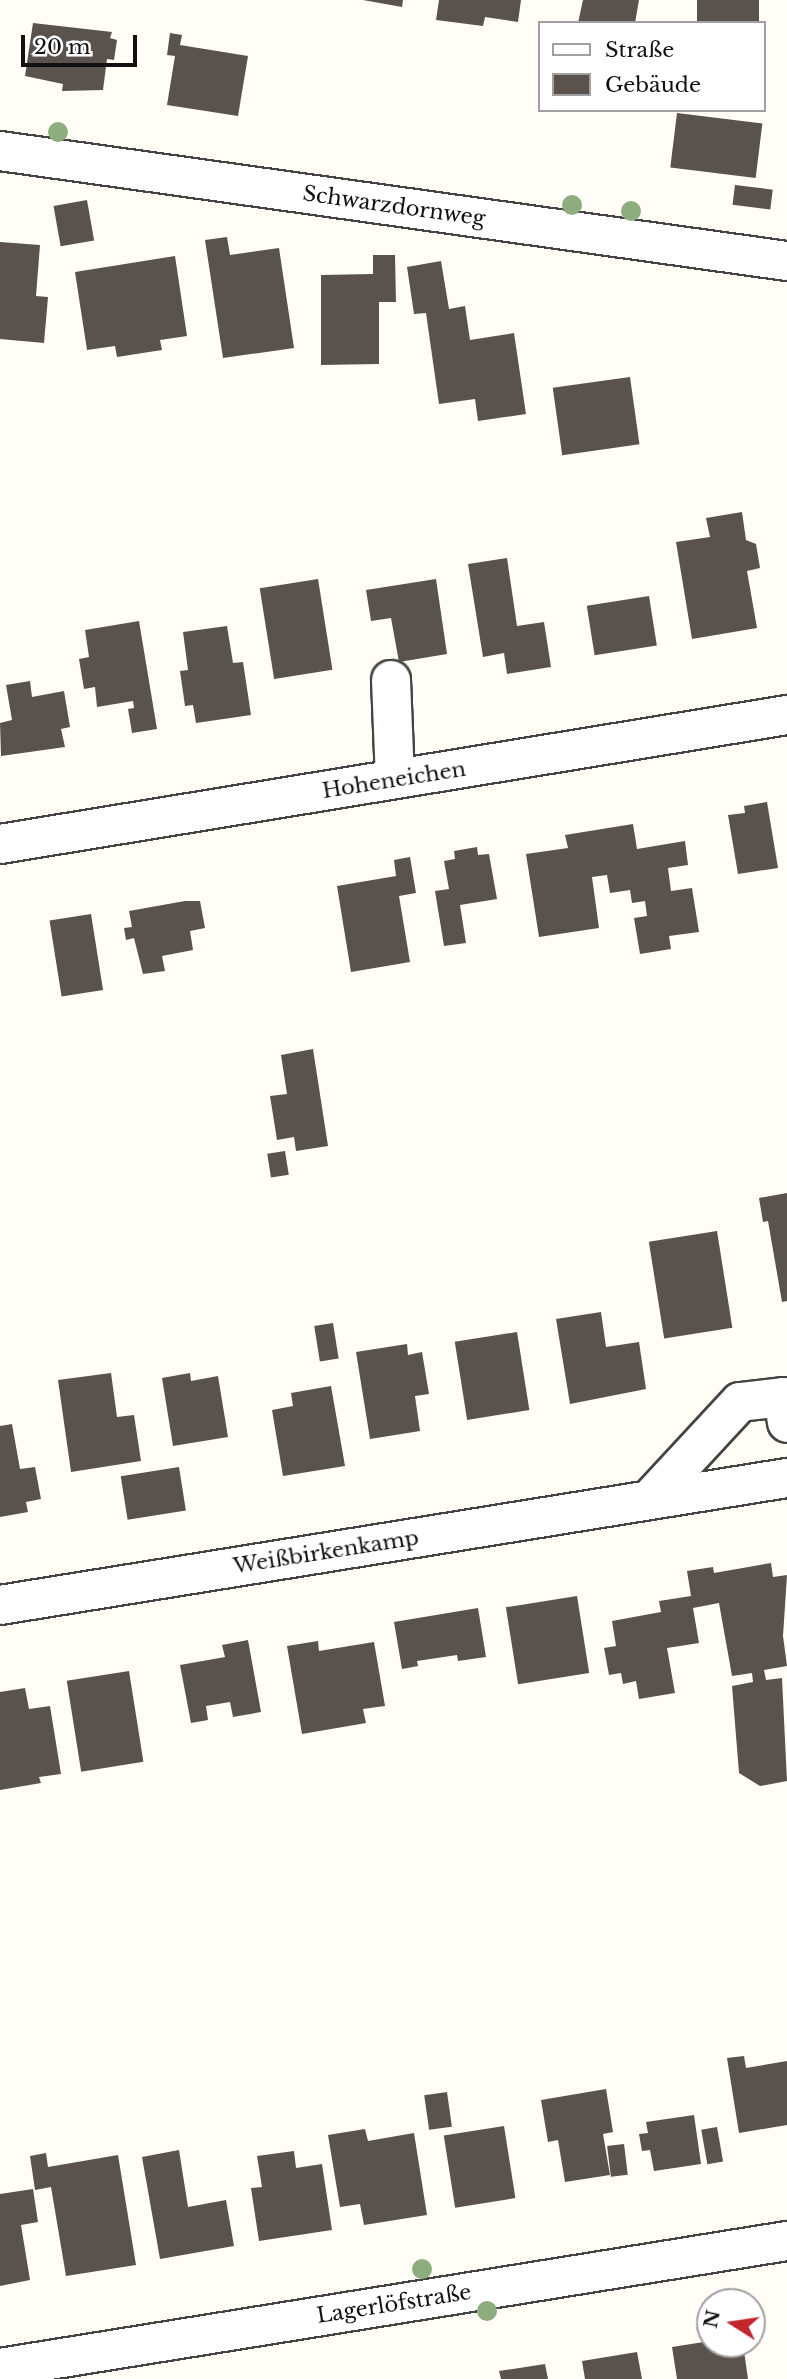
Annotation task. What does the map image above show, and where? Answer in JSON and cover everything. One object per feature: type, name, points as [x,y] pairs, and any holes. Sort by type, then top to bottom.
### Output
[{"type":"street","name":"Schwarzdornweg","points":[[0,150],[787,261]]},
{"type":"street","points":[[391,680],[395,779]]},
{"type":"street","name":"Hoheneichen","points":[[0,844],[787,715]]},
{"type":"street","points":[[651,1498],[740,1402],[783,1396],[787,1423]]},
{"type":"street","name":"Weißbirkenkamp","points":[[0,1605],[787,1478]]},
{"type":"street","name":"Lagerlöfstraße","points":[[0,2368],[787,2241]]},
{"type":"building","points":[[363,0],[403,0],[402,7]]},
{"type":"building","points":[[439,0],[521,0],[518,22],[485,17],[483,26],[436,20]]},
{"type":"building","points":[[583,0],[639,0],[635,21],[578,21]]},
{"type":"building","points":[[697,0],[759,0],[759,21],[697,21]]},
{"type":"building","points":[[33,23],[112,32],[110,38],[117,40],[114,60],[107,59],[103,90],[62,91],[63,84],[25,76]]},
{"type":"building","points":[[170,33],[182,35],[180,45],[248,56],[238,116],[167,105],[175,56],[167,55]]},
{"type":"building","points":[[677,113],[762,123],[756,178],[670,168]]},
{"type":"building","points":[[735,185],[773,190],[770,209],[733,205]]},
{"type":"building","points":[[87,200],[94,240],[61,246],[54,206]]},
{"type":"building","points":[[227,237],[230,255],[279,248],[294,348],[223,358],[205,240]]},
{"type":"building","points":[[0,242],[40,245],[36,296],[48,297],[44,343],[0,339]]},
{"type":"building","points":[[373,255],[395,255],[396,302],[379,302],[379,364],[321,365],[321,275],[373,274]]},
{"type":"building","points":[[175,256],[187,336],[160,340],[162,350],[117,357],[115,346],[87,350],[75,272]]},
{"type":"building","points":[[441,261],[449,309],[465,306],[470,340],[514,333],[526,414],[478,421],[475,399],[439,404],[426,313],[414,314],[407,267]]},
{"type":"building","points":[[630,377],[639,444],[562,455],[553,388]]},
{"type":"building","points":[[742,512],[746,540],[756,544],[760,568],[747,571],[757,628],[692,639],[676,542],[710,537],[706,518]]},
{"type":"building","points":[[507,558],[517,626],[544,622],[551,667],[507,674],[504,653],[483,657],[468,564]]},
{"type":"building","points":[[318,579],[332,670],[274,679],[260,588]]},
{"type":"building","points":[[436,579],[447,654],[399,662],[391,618],[371,621],[366,590]]},
{"type":"building","points":[[649,596],[657,645],[595,655],[587,606]]},
{"type":"building","points":[[139,621],[157,729],[132,733],[128,709],[134,708],[133,701],[97,707],[95,687],[84,689],[79,659],[89,657],[85,630]]},
{"type":"building","points":[[227,626],[233,663],[243,662],[251,715],[196,723],[193,705],[185,706],[180,671],[188,670],[183,632]]},
{"type":"building","points":[[30,681],[32,697],[64,691],[70,727],[61,729],[65,747],[1,756],[0,723],[12,720],[6,685]]},
{"type":"building","points":[[767,802],[778,868],[738,874],[728,815],[745,813],[744,806]]},
{"type":"building","points":[[633,824],[637,849],[685,841],[688,865],[668,868],[671,891],[692,888],[699,932],[669,936],[671,949],[640,954],[634,918],[647,916],[645,901],[632,903],[630,890],[610,893],[607,875],[592,877],[599,928],[539,937],[526,854],[568,848],[565,835]]},
{"type":"building","points":[[477,847],[478,855],[489,854],[497,899],[460,905],[466,943],[444,946],[435,891],[449,889],[444,861],[455,859],[454,851]]},
{"type":"building","points":[[410,857],[416,893],[399,896],[410,962],[351,972],[337,886],[396,876],[394,860]]},
{"type":"building","points":[[200,901],[205,928],[190,931],[193,950],[162,956],[165,971],[143,974],[134,938],[126,940],[124,928],[132,927],[129,911]]},
{"type":"building","points":[[91,914],[103,990],[62,997],[50,921]]},
{"type":"building","points":[[313,1049],[328,1146],[296,1151],[294,1137],[277,1140],[270,1096],[287,1094],[281,1055]]},
{"type":"building","points":[[285,1151],[289,1175],[271,1178],[267,1154]]},
{"type":"building","points":[[787,1193],[787,1301],[782,1302],[768,1221],[763,1222],[759,1198]]},
{"type":"building","points":[[717,1231],[732,1328],[664,1339],[649,1242]]},
{"type":"building","points":[[601,1312],[606,1347],[639,1342],[646,1389],[570,1404],[556,1319]]},
{"type":"building","points":[[333,1323],[339,1359],[320,1362],[314,1326]]},
{"type":"building","points":[[517,1332],[529,1410],[467,1420],[455,1342]]},
{"type":"building","points":[[407,1344],[408,1355],[422,1352],[429,1394],[415,1396],[420,1431],[370,1439],[356,1352]]},
{"type":"building","points":[[111,1373],[117,1417],[134,1415],[141,1461],[71,1472],[58,1380]]},
{"type":"building","points":[[190,1373],[191,1381],[218,1376],[228,1437],[173,1446],[162,1378]]},
{"type":"building","points":[[331,1386],[345,1466],[283,1476],[272,1410],[293,1406],[291,1393]]},
{"type":"building","points":[[12,1424],[20,1469],[35,1467],[41,1499],[26,1502],[28,1512],[0,1517],[0,1426]]},
{"type":"building","points":[[179,1467],[186,1510],[128,1520],[121,1476]]},
{"type":"building","points":[[771,1563],[773,1577],[787,1575],[783,1636],[787,1666],[764,1670],[766,1680],[782,1678],[787,1781],[760,1786],[739,1773],[732,1686],[753,1682],[752,1673],[732,1676],[719,1603],[693,1608],[699,1643],[667,1648],[675,1693],[639,1699],[636,1681],[623,1684],[621,1673],[609,1675],[604,1648],[616,1646],[612,1621],[661,1612],[659,1601],[691,1596],[687,1571],[713,1567],[714,1573]]},
{"type":"building","points":[[577,1596],[589,1673],[518,1684],[506,1607]]},
{"type":"building","points":[[478,1608],[486,1657],[458,1661],[457,1655],[417,1661],[418,1666],[402,1669],[394,1622]]},
{"type":"building","points":[[248,1640],[261,1712],[233,1717],[230,1702],[206,1706],[208,1720],[191,1723],[180,1665],[225,1657],[222,1645]]},
{"type":"building","points":[[318,1641],[319,1651],[374,1642],[385,1706],[363,1709],[366,1723],[302,1734],[287,1646]]},
{"type":"building","points":[[129,1671],[143,1762],[81,1772],[67,1681]]},
{"type":"building","points":[[25,1688],[29,1709],[50,1706],[61,1774],[39,1777],[41,1783],[0,1790],[0,1692]]},
{"type":"building","points":[[744,2056],[746,2068],[787,2061],[787,2125],[739,2133],[727,2058]]},
{"type":"building","points":[[606,2089],[613,2132],[603,2134],[610,2175],[565,2182],[558,2140],[548,2142],[541,2100]]},
{"type":"building","points":[[447,2092],[452,2127],[429,2130],[424,2095]]},
{"type":"building","points":[[694,2115],[701,2164],[654,2171],[650,2150],[642,2151],[639,2134],[648,2133],[646,2122]]},
{"type":"building","points":[[504,2126],[515,2198],[455,2208],[444,2136]]},
{"type":"building","points":[[717,2127],[723,2161],[707,2164],[701,2130]]},
{"type":"building","points":[[365,2129],[368,2141],[414,2133],[427,2215],[364,2225],[360,2204],[340,2207],[328,2135]]},
{"type":"building","points":[[624,2144],[628,2175],[611,2177],[607,2146]]},
{"type":"building","points":[[179,2150],[188,2207],[226,2200],[234,2246],[160,2259],[142,2157]]},
{"type":"building","points":[[294,2151],[296,2168],[322,2164],[332,2230],[259,2241],[251,2188],[262,2187],[257,2156]]},
{"type":"building","points":[[46,2153],[48,2167],[118,2155],[136,2265],[66,2276],[51,2187],[35,2190],[30,2156]]},
{"type":"building","points":[[33,2189],[38,2222],[21,2225],[30,2280],[0,2286],[0,2194]]},
{"type":"building","points":[[696,2343],[696,2358],[745,2358],[748,2379],[677,2379],[672,2347]]},
{"type":"building","points":[[637,2352],[642,2379],[585,2379],[582,2361]]},
{"type":"building","points":[[545,2364],[548,2379],[501,2379],[499,2371]]}]
